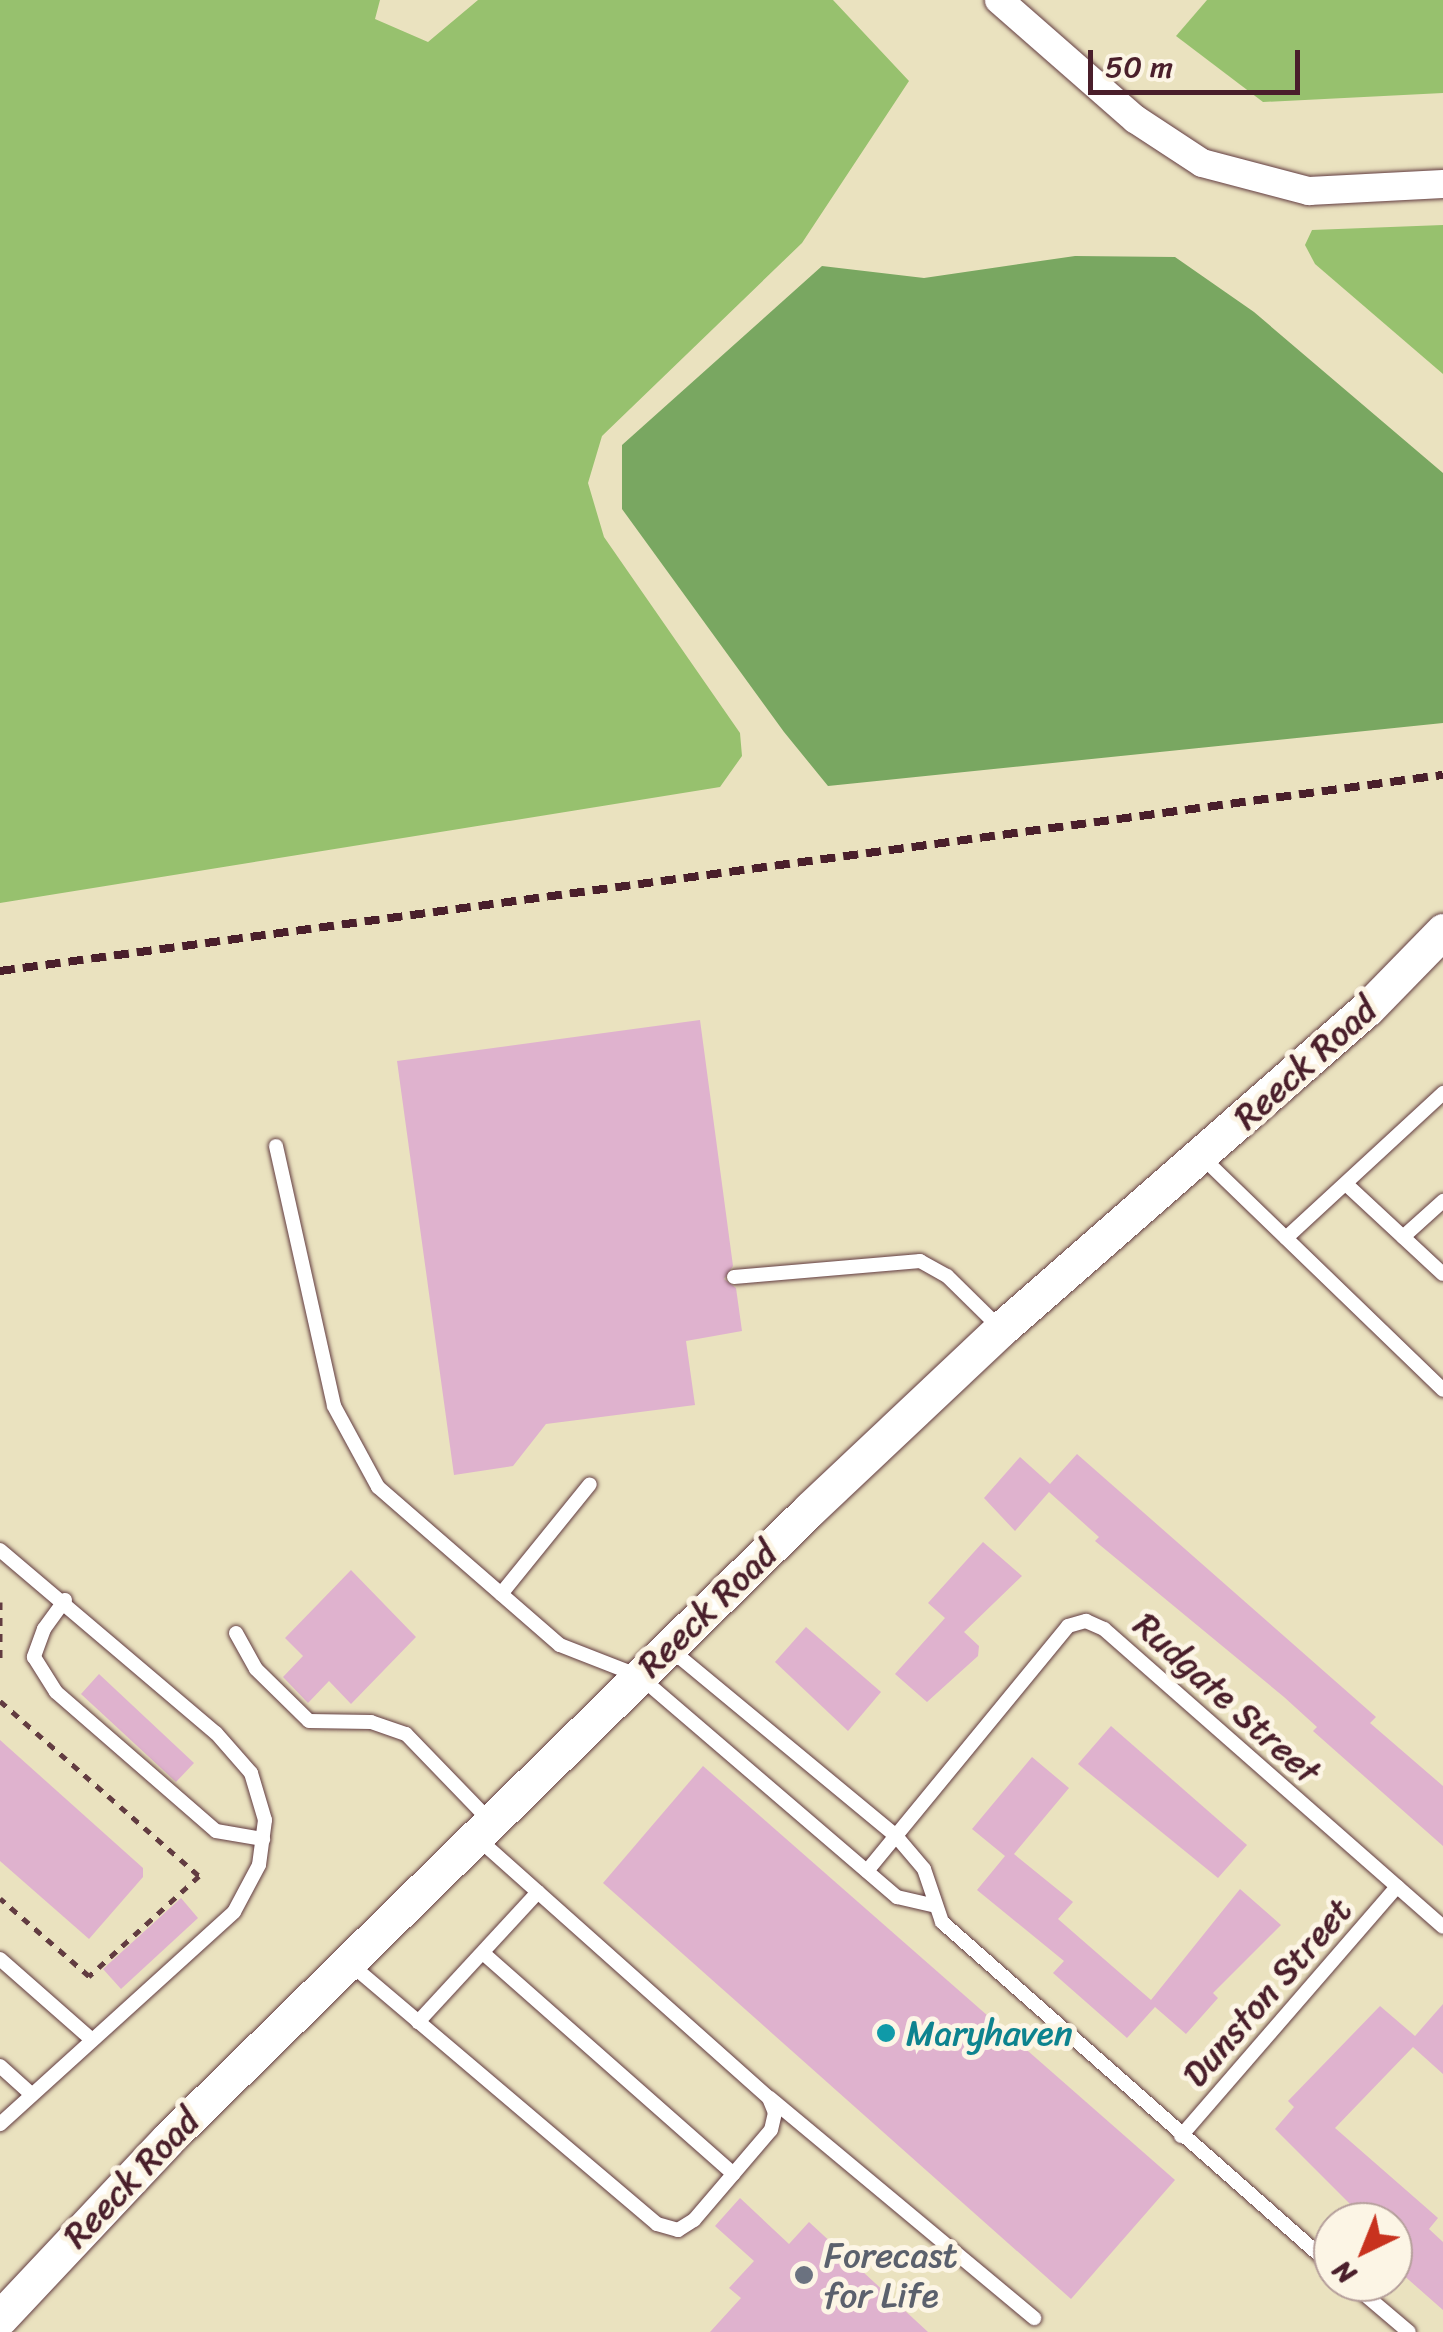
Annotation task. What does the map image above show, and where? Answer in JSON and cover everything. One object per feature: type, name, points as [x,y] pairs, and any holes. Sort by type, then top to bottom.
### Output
[{"type":"street","points":[[999,0],[1135,120],[1202,164],[1309,191],[1443,184]]},
{"type":"street","name":"Reeck Road","points":[[0,2318],[110,2197],[347,1961],[486,1831],[668,1647],[1001,1329],[1367,1009],[1443,930]]},
{"type":"lane","points":[[1286,1238],[1443,1093]]},
{"type":"lane","points":[[276,1146],[334,1406],[378,1487],[560,1646],[639,1676],[897,1898],[936,1906]]},
{"type":"lane","points":[[1202,1156],[1443,1390]]},
{"type":"lane","points":[[1346,1184],[1443,1274]]},
{"type":"lane","points":[[1403,1237],[1443,1201]]},
{"type":"lane","points":[[734,1277],[920,1261],[947,1276],[1001,1329]]},
{"type":"lane","points":[[501,1594],[590,1484]]},
{"type":"lane","points":[[0,1550],[65,1600],[216,1732],[251,1773],[266,1820],[259,1866],[234,1912],[30,2092],[0,2124]]},
{"type":"lane","points":[[65,1600],[44,1629],[34,1657],[56,1692],[216,1831],[263,1838]]},
{"type":"lane","name":"Rudgate Street","points":[[867,1872],[1068,1626],[1086,1621],[1104,1629],[1443,1927]]},
{"type":"lane","points":[[236,1634],[256,1669],[308,1720],[371,1722],[406,1734],[538,1892],[769,2098],[1034,2318]]},
{"type":"lane","points":[[668,1647],[896,1836],[924,1869],[942,1922],[1313,2250]]},
{"type":"lane","name":"Dunston Street","points":[[1181,2136],[1397,1887]]},
{"type":"lane","points":[[418,2022],[538,1892]]},
{"type":"lane","points":[[483,1953],[734,2174]]},
{"type":"lane","points":[[0,1959],[90,2038]]},
{"type":"lane","points":[[347,1961],[656,2224],[678,2230],[694,2220],[772,2130],[776,2113],[769,2098]]},
{"type":"lane","points":[[0,2066],[30,2092]]},
{"type":"lane","points":[[1374,2302],[1409,2332]]},
{"type":"path","points":[[0,1602],[0,1660]]},
{"type":"path","points":[[0,1701],[199,1876],[89,1976],[0,1898]]},
{"type":"green space","points":[[0,0],[380,0],[375,19],[428,42],[478,0],[833,0],[909,81],[802,243],[602,436],[588,483],[604,537],[740,733],[742,756],[720,787],[0,903]]},
{"type":"green space","points":[[1207,0],[1443,0],[1443,93],[1263,102],[1176,36]]},
{"type":"green space","points":[[1443,225],[1443,374],[1315,264],[1305,245],[1312,230]]},
{"type":"green space","points":[[1075,256],[1175,257],[1254,312],[1443,473],[1443,723],[828,786],[784,732],[622,509],[622,445],[822,266],[924,278]]},
{"type":"building","points":[[700,1020],[733,1266],[724,1279],[736,1288],[742,1331],[686,1341],[695,1405],[546,1424],[513,1466],[454,1475],[397,1061]]},
{"type":"building","points":[[1077,1454],[1376,1717],[1370,1723],[1443,1786],[1443,1846],[1313,1731],[1317,1727],[1284,1697],[1095,1541],[1099,1537],[1049,1492],[1015,1531],[984,1498],[1020,1457],[1050,1484]]},
{"type":"building","points":[[983,1542],[1022,1576],[964,1632],[979,1646],[978,1656],[927,1702],[895,1674],[945,1618],[928,1603]]},
{"type":"building","points":[[351,1570],[416,1637],[351,1704],[329,1681],[308,1703],[283,1677],[303,1656],[285,1638]]},
{"type":"building","points":[[806,1627],[881,1692],[848,1731],[775,1662]]},
{"type":"building","points":[[99,1674],[194,1763],[176,1782],[81,1694]]},
{"type":"building","points":[[1111,1726],[1247,1845],[1218,1878],[1078,1764]]},
{"type":"building","points":[[0,1740],[143,1868],[143,1877],[89,1939],[0,1861]]},
{"type":"building","points":[[1032,1757],[1069,1788],[1014,1854],[1073,1902],[1058,1919],[1151,2000],[1240,1889],[1281,1925],[1213,1993],[1218,1998],[1186,2034],[1155,2007],[1127,2038],[1053,1973],[1064,1961],[977,1890],[1005,1856],[972,1829]]},
{"type":"building","name":"Maryhaven","points":[[703,1766],[1175,2180],[1071,2299],[603,1883]]},
{"type":"building","points":[[181,1898],[198,1918],[121,1989],[103,1969]]},
{"type":"building","points":[[1443,2004],[1443,2074],[1413,2047],[1335,2128],[1438,2218],[1429,2229],[1443,2242],[1443,2310],[1413,2284],[1413,2202],[1348,2202],[1275,2129],[1294,2107],[1288,2101],[1380,2006],[1415,2036]]},
{"type":"building","name":"Forecast for Life","points":[[740,2198],[789,2244],[809,2222],[928,2332],[710,2332],[741,2298],[729,2288],[754,2261],[715,2226]]},
{"type":"railway","points":[[0,971],[1443,775]]},
{"type":"place","name":"Maryhaven","points":[[886,2033]]},
{"type":"place","name":"Forecast for Life","points":[[804,2275]]}]
